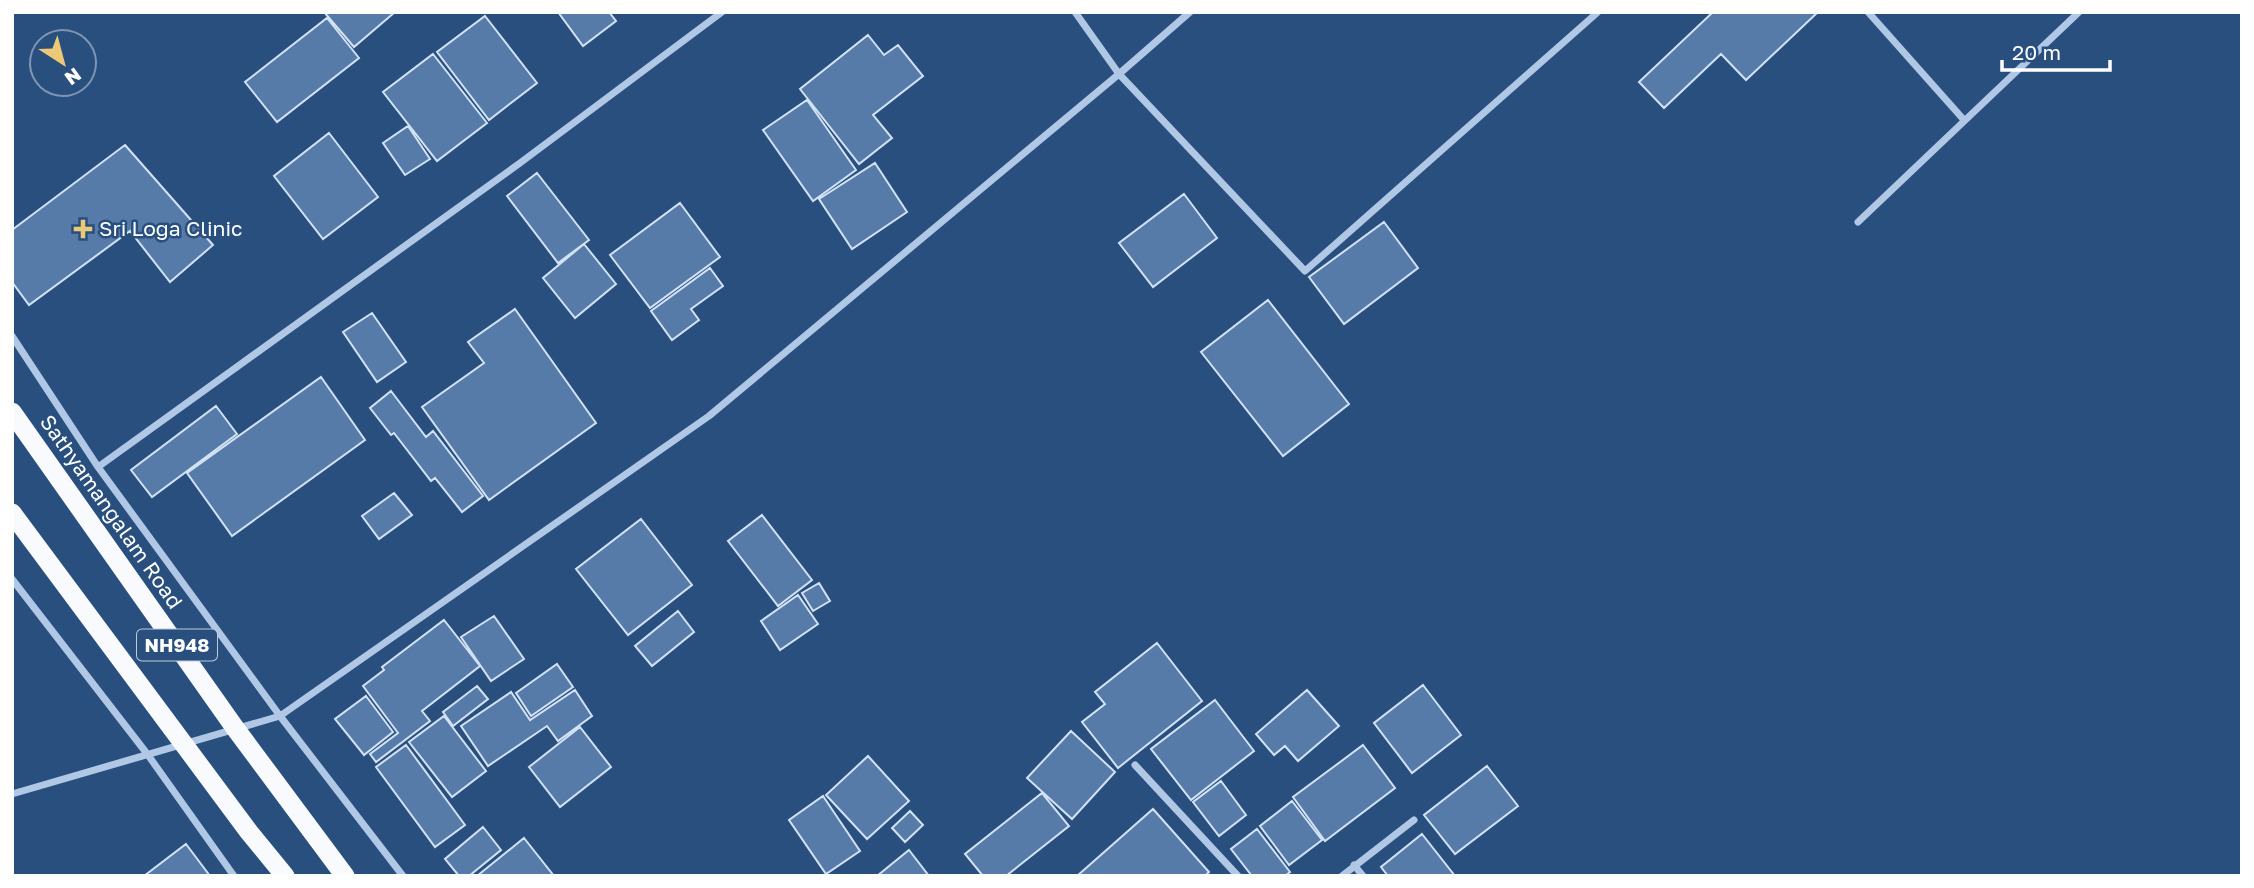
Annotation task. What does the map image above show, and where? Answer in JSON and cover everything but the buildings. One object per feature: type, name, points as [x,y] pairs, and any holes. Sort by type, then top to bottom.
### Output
[{"type":"highway","name":"Sathyamangalam Road","points":[[12,412],[235,728],[345,876]]},
{"type":"highway","name":"NH948","points":[[12,513],[249,832],[285,876]]},
{"type":"street","points":[[98,467],[498,179],[722,12]]},
{"type":"street","points":[[1075,12],[1119,74],[1305,271],[1598,12]]},
{"type":"street","points":[[12,794],[280,716],[709,416],[1190,12]]},
{"type":"street","points":[[1868,12],[1964,120]]},
{"type":"street","points":[[1858,222],[2079,12]]},
{"type":"street","points":[[12,336],[98,467],[280,716],[403,876]]},
{"type":"street","points":[[12,579],[148,755],[234,876]]},
{"type":"street","points":[[1135,765],[1238,876]]},
{"type":"street","points":[[1342,876],[1414,820]]},
{"type":"street","points":[[1354,865],[1363,876]]},
{"type":"place","name":"Sri Loga Clinic","points":[[83,229]]}]
